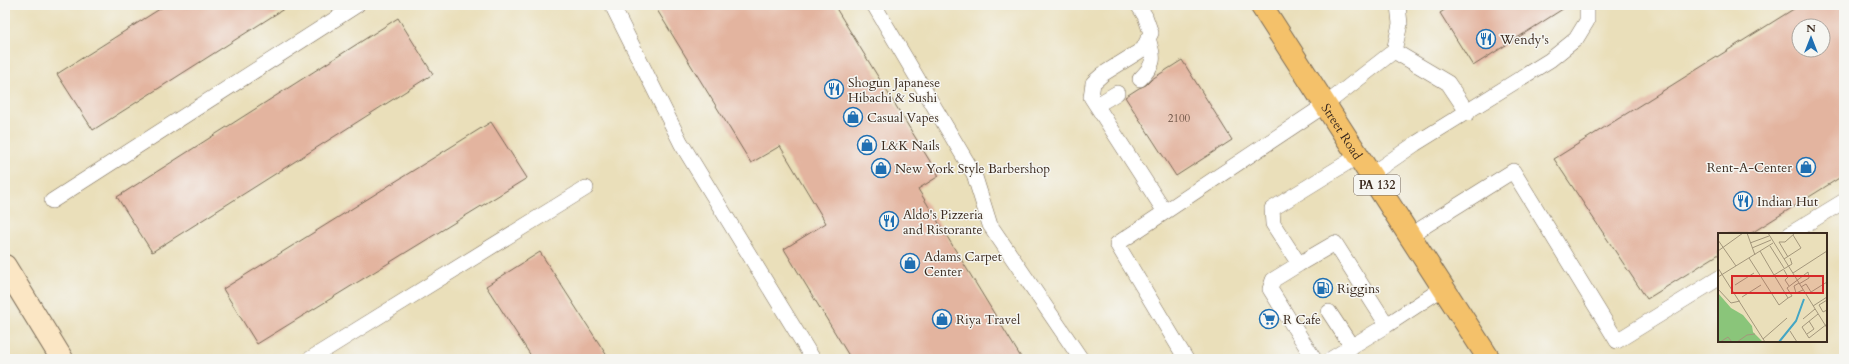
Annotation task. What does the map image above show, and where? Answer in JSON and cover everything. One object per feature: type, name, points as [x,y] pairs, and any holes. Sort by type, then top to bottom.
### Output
[{"type":"main road","name":"Street Road","points":[[1261,5],[1489,359]]},
{"type":"street","points":[[5,266],[62,359]]},
{"type":"lane","points":[[52,200],[357,5]]},
{"type":"lane","points":[[612,5],[681,143],[813,359]]},
{"type":"lane","points":[[874,5],[974,174],[990,225],[1081,359]]},
{"type":"lane","points":[[1138,5],[1145,16],[1151,33],[1144,49],[1103,74],[1093,83],[1091,96],[1165,212]]},
{"type":"lane","points":[[1186,359],[1117,244],[1325,105],[1394,51],[1400,24],[1398,5]]},
{"type":"lane","points":[[1370,175],[1415,144],[1468,113],[1550,60],[1576,39],[1587,21],[1587,5]]},
{"type":"lane","points":[[1140,79],[1151,68],[1153,54],[1148,38]]},
{"type":"lane","points":[[1394,51],[1448,83],[1468,113]]},
{"type":"lane","points":[[1097,105],[1117,93]]},
{"type":"lane","points":[[1299,264],[1273,224],[1272,209],[1358,156]]},
{"type":"lane","points":[[1409,236],[1513,171],[1617,341],[1718,279]]},
{"type":"lane","points":[[310,359],[586,188]]},
{"type":"lane","points":[[1792,233],[1844,201]]},
{"type":"lane","points":[[1314,359],[1270,289],[1273,280],[1335,243],[1387,325]]},
{"type":"lane","points":[[1331,359],[1387,325],[1443,288]]},
{"type":"lane","points":[[1329,312],[1352,347]]},
{"type":"building","points":[[166,5],[290,5],[93,130],[57,74]]},
{"type":"building","points":[[654,5],[834,5],[939,176],[918,189],[1022,359],[851,359],[784,249],[826,223],[780,146],[751,163]]},
{"type":"building","name":"Wendy's","points":[[1452,5],[1569,5],[1473,66],[1440,13]]},
{"type":"building","points":[[1800,5],[1844,5],[1844,175],[1752,233],[1718,233],[1718,255],[1647,299],[1554,159]]},
{"type":"building","points":[[398,18],[433,74],[152,252],[117,197]]},
{"type":"building","points":[[1182,60],[1232,140],[1176,176],[1125,97],[1146,85],[1152,79]]},
{"type":"building","points":[[491,122],[527,178],[257,344],[223,289]]},
{"type":"building","points":[[540,252],[609,359],[533,359],[486,286]]},
{"type":"place","name":"Wendy's","points":[[1486,39]]},
{"type":"place","name":"Shogun Japanese Hibachi & Sushi","points":[[834,89]]},
{"type":"place","name":"Casual Vapes","points":[[853,117]]},
{"type":"place","name":"L&K Nails","points":[[867,145]]},
{"type":"place","name":"Rent-A-Center","points":[[1806,167]]},
{"type":"place","name":"New York Style Barbershop","points":[[881,168]]},
{"type":"place","name":"Indian Hut","points":[[1743,201]]},
{"type":"place","name":"Aldo's Pizzeria and Ristorante","points":[[889,221]]},
{"type":"place","name":"Adams Carpet Center","points":[[910,263]]},
{"type":"place","name":"Riggins","points":[[1323,288]]},
{"type":"place","name":"Riya Travel","points":[[942,319]]},
{"type":"place","name":"R Cafe","points":[[1269,319]]}]
